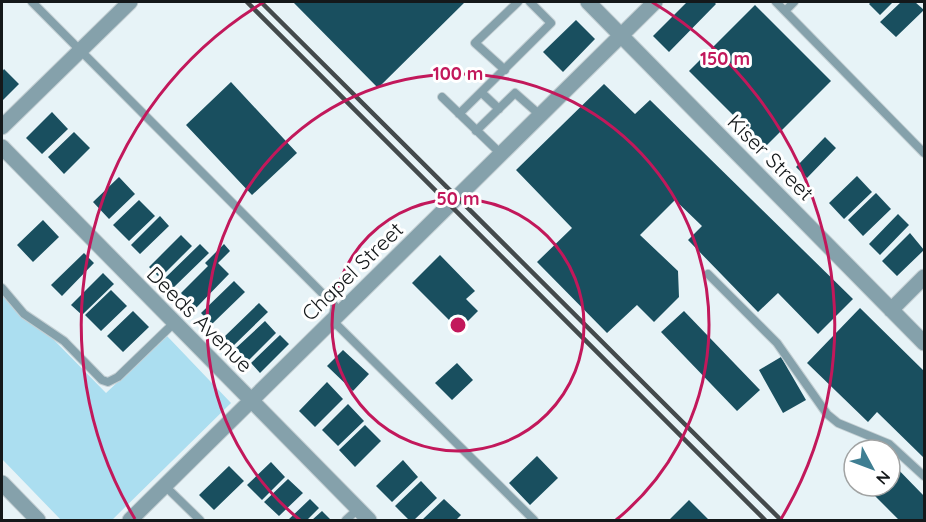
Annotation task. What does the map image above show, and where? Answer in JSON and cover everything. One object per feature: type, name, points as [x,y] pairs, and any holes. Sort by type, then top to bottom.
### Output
[{"type":"street","points":[[2,127],[130,2]]},
{"type":"street","name":"Kiser Street","points":[[588,2],[924,343]]},
{"type":"street","name":"Chapel Street","points":[[130,520],[655,2]]},
{"type":"street","name":"Deeds Avenue","points":[[2,147],[369,520]]},
{"type":"street","points":[[891,310],[924,277]]},
{"type":"street","points":[[2,483],[38,520]]},
{"type":"lane","points":[[32,2],[334,306],[332,320],[534,520]]},
{"type":"lane","points":[[505,70],[475,43],[518,2]]},
{"type":"lane","points":[[459,114],[551,22],[530,2]]},
{"type":"lane","points":[[776,2],[924,153]]},
{"type":"lane","points":[[785,11],[794,2]]},
{"type":"lane","points":[[482,93],[499,109]]},
{"type":"lane","points":[[477,131],[515,93],[540,115]]},
{"type":"lane","points":[[442,97],[501,153]]},
{"type":"lane","points":[[708,274],[777,343],[827,414],[838,423],[889,444],[924,476]]},
{"type":"lane","points":[[2,288],[24,314],[64,341],[102,380],[108,382],[118,377],[174,323]]},
{"type":"lane","points":[[165,486],[200,520]]},
{"type":"lane","points":[[346,520],[358,509]]},
{"type":"shaded area","points":[[2,287],[106,393],[167,336],[231,403],[112,520],[61,520],[2,459]]},
{"type":"building","points":[[293,2],[465,2],[378,88]]},
{"type":"building","points":[[687,2],[714,2],[716,4],[669,52],[653,36]]},
{"type":"building","points":[[871,2],[893,2],[880,15],[869,4]]},
{"type":"building","points":[[901,2],[915,2],[924,10],[896,37],[880,22]]},
{"type":"building","points":[[755,5],[831,81],[765,147],[689,71]]},
{"type":"building","points":[[576,20],[595,39],[563,72],[543,52]]},
{"type":"building","points":[[4,69],[19,84],[2,101],[2,72]]},
{"type":"building","points":[[231,82],[297,153],[252,195],[186,125]]},
{"type":"building","points":[[604,84],[635,114],[650,100],[853,299],[818,334],[778,293],[758,312],[688,240],[702,226],[675,200],[640,235],[678,271],[679,297],[654,322],[637,305],[607,333],[537,262],[572,228],[516,170]]},
{"type":"building","points":[[52,112],[68,129],[42,154],[26,138]]},
{"type":"building","points":[[74,132],[90,148],[64,174],[48,157]]},
{"type":"building","points":[[825,137],[836,148],[807,178],[796,167]]},
{"type":"building","points":[[857,176],[872,192],[844,219],[829,203]]},
{"type":"building","points":[[119,177],[135,194],[109,219],[93,202]]},
{"type":"building","points":[[876,193],[891,209],[863,236],[848,220]]},
{"type":"building","points":[[139,200],[155,216],[129,241],[113,225]]},
{"type":"building","points":[[898,214],[909,225],[880,255],[869,244]]},
{"type":"building","points":[[160,216],[169,226],[140,254],[131,245]]},
{"type":"building","points":[[43,220],[59,237],[33,262],[17,245]]},
{"type":"building","points":[[910,233],[924,250],[897,276],[882,261]]},
{"type":"building","points":[[181,235],[192,246],[160,278],[149,267]]},
{"type":"building","points":[[200,244],[209,253],[172,289],[163,280]]},
{"type":"building","points":[[224,244],[230,251],[218,263],[229,274],[196,308],[181,293],[208,266],[205,263]]},
{"type":"building","points":[[84,253],[94,263],[62,296],[51,285]]},
{"type":"building","points":[[440,255],[475,291],[466,299],[478,311],[459,330],[412,283]]},
{"type":"building","points":[[103,273],[114,284],[82,315],[71,305]]},
{"type":"building","points":[[234,281],[245,292],[212,324],[201,313]]},
{"type":"building","points":[[111,290],[127,306],[101,331],[85,315]]},
{"type":"building","points":[[259,303],[268,312],[231,348],[222,339]]},
{"type":"building","points":[[860,308],[924,371],[924,458],[877,412],[868,422],[807,363]]},
{"type":"building","points":[[133,311],[149,327],[123,352],[107,336]]},
{"type":"building","points":[[684,311],[760,390],[737,411],[661,332]]},
{"type":"building","points":[[265,321],[276,333],[248,361],[236,348]]},
{"type":"building","points":[[280,335],[289,344],[260,373],[251,363]]},
{"type":"building","points":[[343,350],[369,374],[353,391],[327,366]]},
{"type":"building","points":[[781,357],[806,400],[783,413],[759,370]]},
{"type":"building","points":[[457,363],[473,380],[452,400],[435,383]]},
{"type":"building","points":[[327,382],[343,399],[315,427],[299,411]]},
{"type":"building","points":[[348,404],[364,421],[338,446],[322,430]]},
{"type":"building","points":[[365,425],[381,441],[355,467],[339,450]]},
{"type":"building","points":[[537,456],[558,478],[530,505],[509,483]]},
{"type":"building","points":[[403,460],[418,477],[392,502],[376,486]]},
{"type":"building","points":[[271,462],[285,477],[262,500],[247,485]]},
{"type":"building","points":[[229,466],[244,481],[214,510],[199,495]]},
{"type":"building","points":[[902,473],[924,496],[924,520],[899,520],[877,498],[902,498]]},
{"type":"building","points":[[288,479],[303,493],[279,516],[264,502]]},
{"type":"building","points":[[421,481],[437,498],[414,520],[409,520],[395,506]]},
{"type":"building","points":[[310,499],[319,508],[307,520],[288,520]]},
{"type":"building","points":[[444,499],[461,515],[456,520],[422,520]]},
{"type":"building","points":[[689,500],[709,520],[669,520]]},
{"type":"building","points":[[322,511],[331,520],[312,520]]},
{"type":"railway","points":[[247,2],[765,520]]},
{"type":"railway","points":[[261,2],[781,520]]}]
